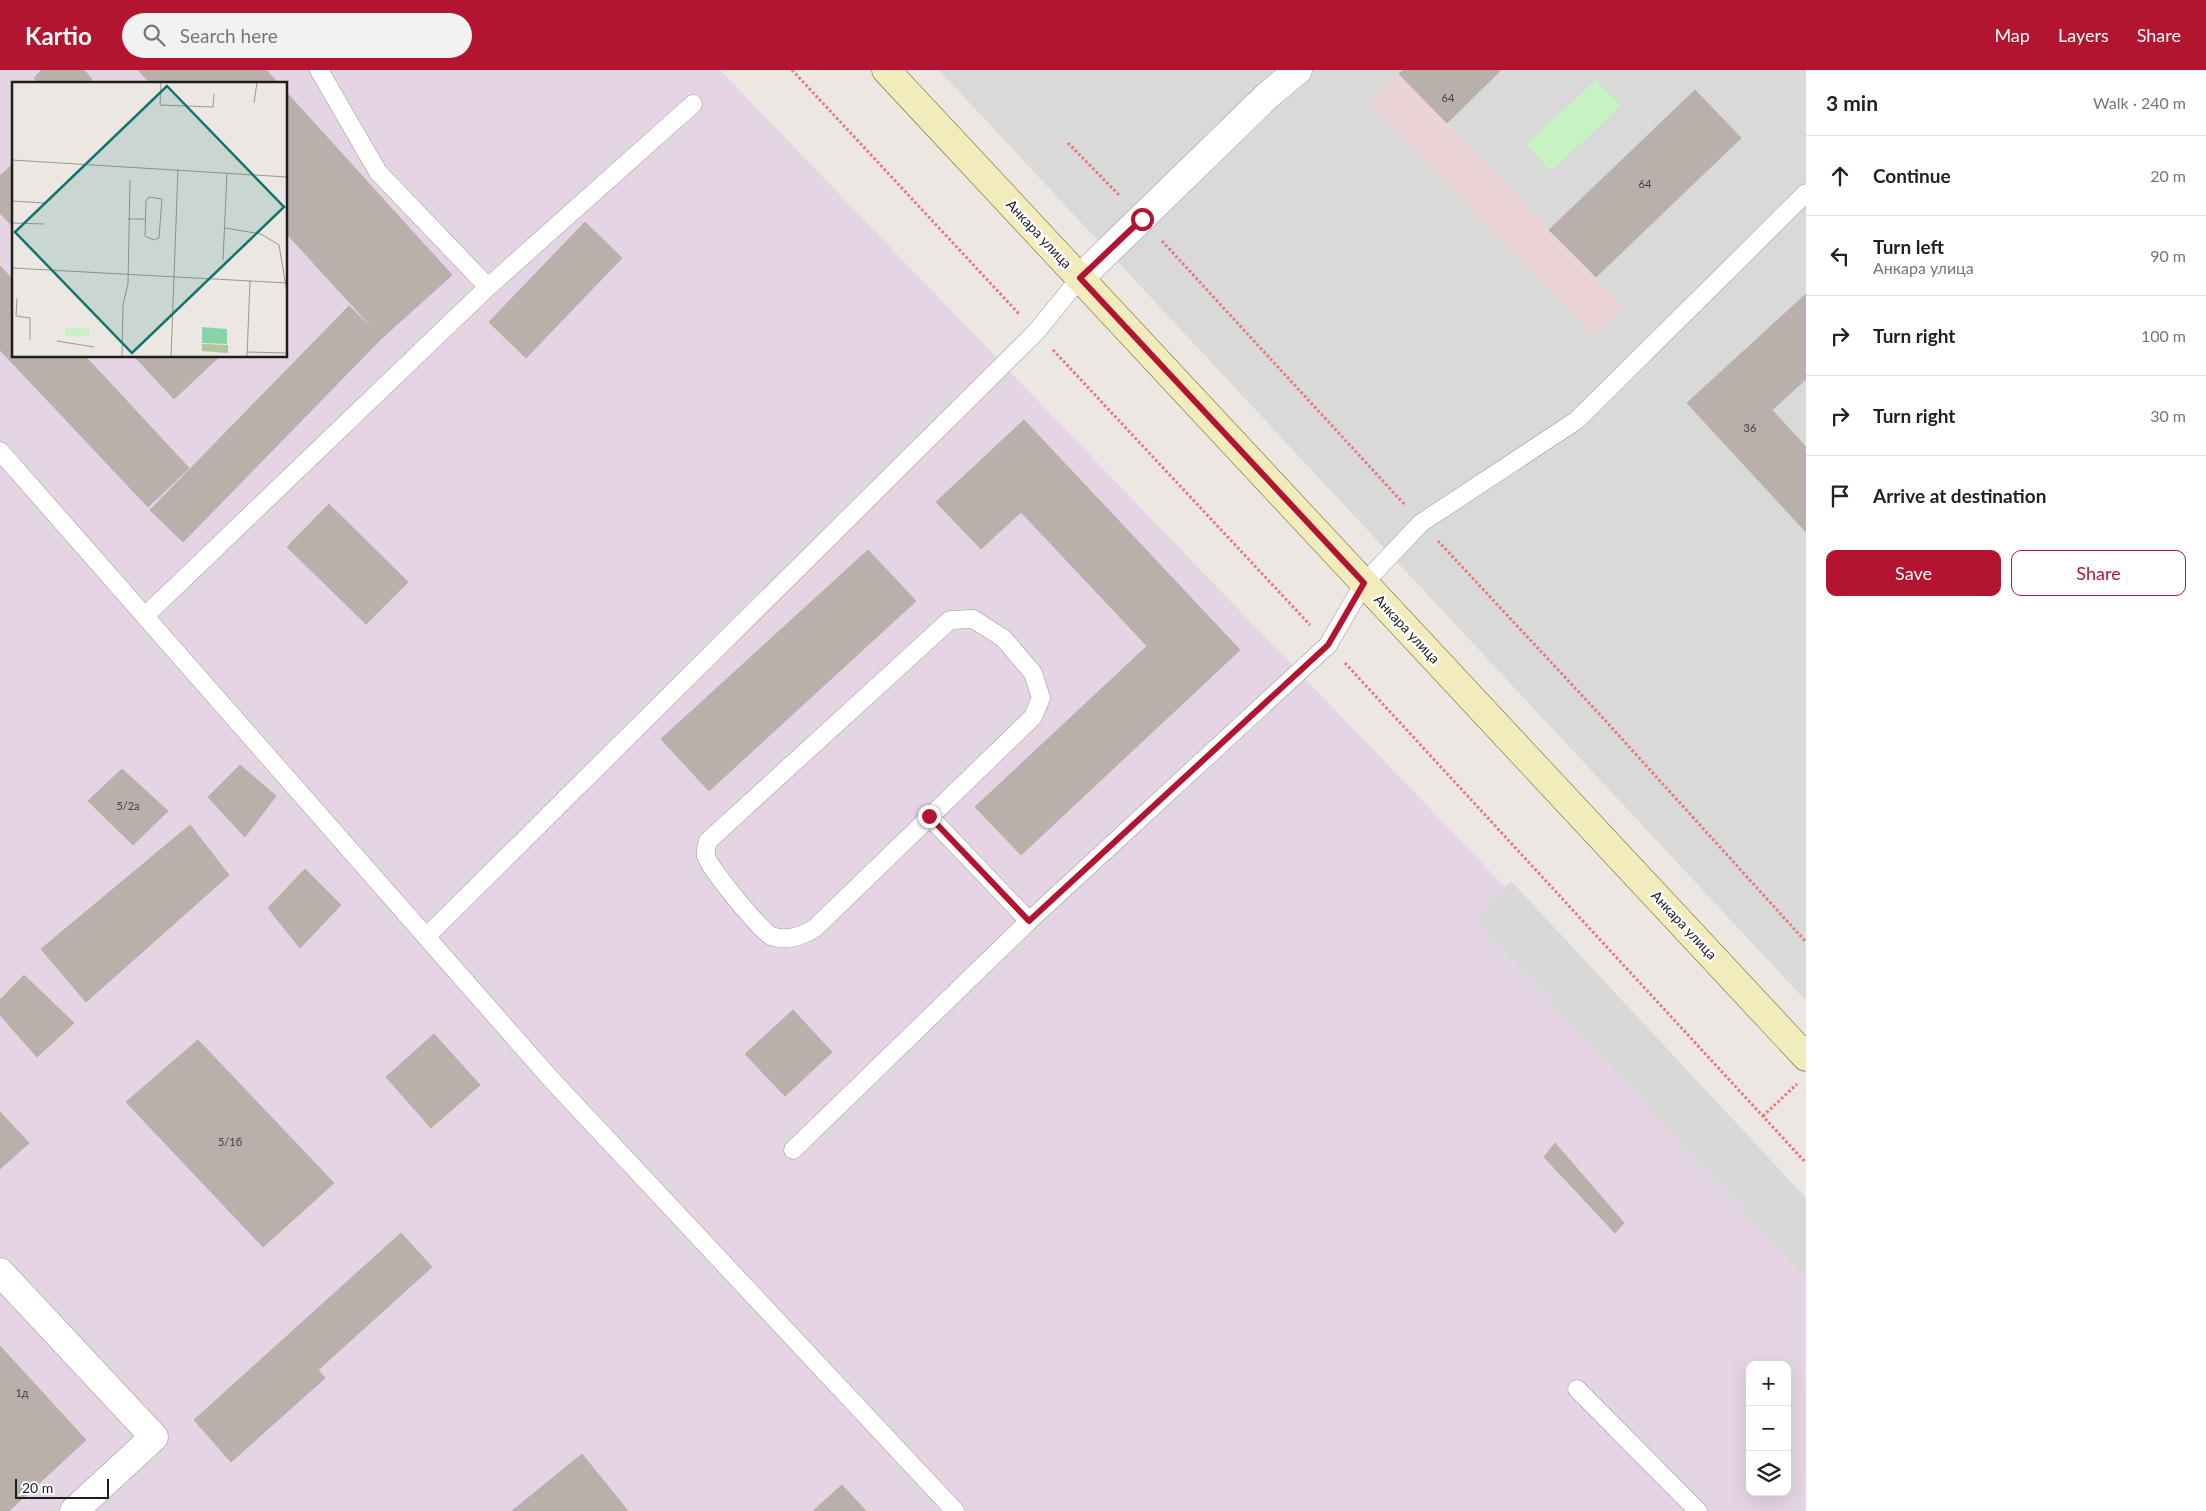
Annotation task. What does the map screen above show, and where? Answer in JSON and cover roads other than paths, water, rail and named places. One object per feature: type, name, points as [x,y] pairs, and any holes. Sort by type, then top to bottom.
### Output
[{"type":"main road","name":"Анкара улица","points":[[886,70],[1806,1057]]},
{"type":"street","points":[[1080,278],[1267,96],[1298,70]]},
{"type":"street","points":[[0,1272],[154,1437],[74,1511]]},
{"type":"lane","points":[[319,70],[378,172],[488,287]]},
{"type":"lane","points":[[145,616],[488,287],[693,104]]},
{"type":"lane","points":[[792,1150],[1029,921],[1328,645],[1364,583],[1420,522],[1577,420],[1806,193]]},
{"type":"lane","points":[[426,937],[1036,332],[1080,278]]},
{"type":"lane","points":[[0,451],[550,1078],[955,1511]]},
{"type":"lane","points":[[950,620],[973,620],[1002,638],[1033,674],[1041,698],[1033,716],[929,816],[815,928],[803,936],[786,938],[770,936],[714,872],[706,856],[708,841],[950,620]]},
{"type":"lane","points":[[929,816],[1029,921]]},
{"type":"lane","points":[[1577,1389],[1698,1511]]}]
